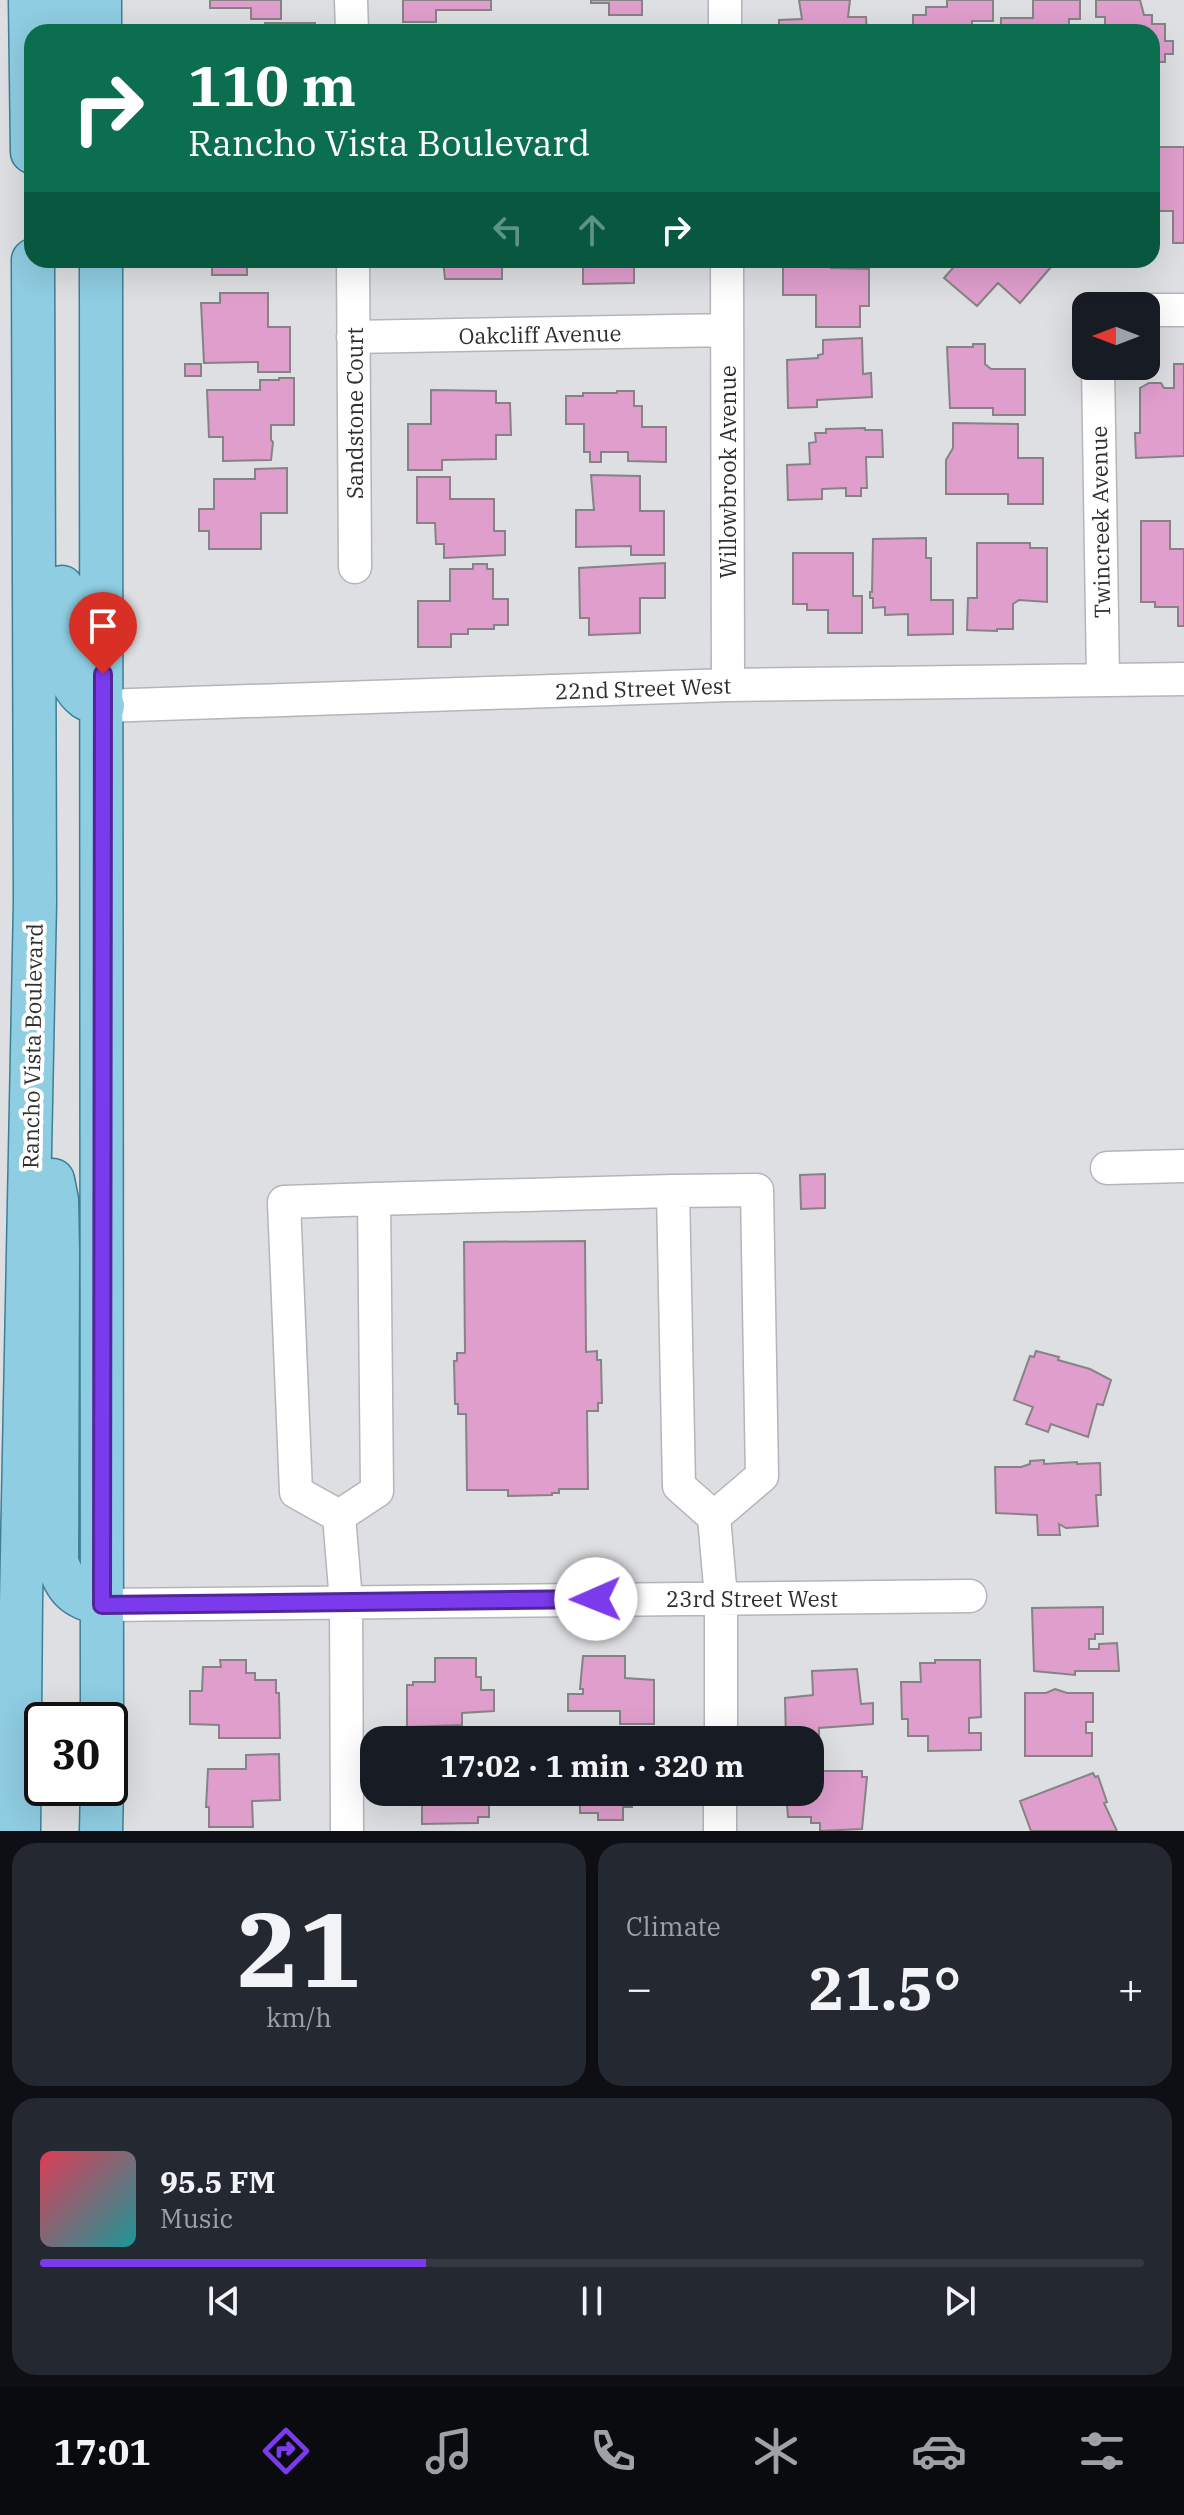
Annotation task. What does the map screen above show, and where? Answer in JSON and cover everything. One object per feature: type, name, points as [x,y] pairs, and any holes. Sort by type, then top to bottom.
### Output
[{"type":"main road","points":[[30,0],[30,24]]},
{"type":"main road","points":[[68,0],[68,24]]},
{"type":"main road","points":[[100,0],[100,24]]},
{"type":"main road","points":[[34,268],[52,288],[59,322],[62,624],[68,672],[74,686],[86,698],[103,706]]},
{"type":"main road","name":"Rancho Vista Boulevard","points":[[19,1831],[10,1603],[30,1155],[35,902],[34,268]]},
{"type":"main road","points":[[101,268],[102,1702]]},
{"type":"main road","points":[[30,1155],[51,1168],[57,1200],[57,1562],[64,1582],[75,1595],[102,1605]]},
{"type":"main road","points":[[101,1831],[102,1806]]},
{"type":"street","points":[[351,0],[352,24]]},
{"type":"street","points":[[725,0],[725,24]]},
{"type":"street","name":"Sandstone Court","points":[[353,268],[355,567]]},
{"type":"street","name":"Willowbrook Avenue","points":[[727,268],[728,685]]},
{"type":"street","points":[[1160,310],[1184,310]]},
{"type":"street","name":"Oakcliff Avenue","points":[[353,337],[727,330]]},
{"type":"street","name":"Twincreek Avenue","points":[[1098,380],[1103,679]]},
{"type":"street","name":"22nd Street West","points":[[103,706],[728,685],[1184,679]]},
{"type":"street","points":[[1107,1168],[1184,1166]]},
{"type":"street","points":[[339,1516],[296,1492],[284,1202],[757,1190],[762,1476],[714,1517]]},
{"type":"street","points":[[673,1191],[679,1486],[714,1517],[721,1598],[721,1726]]},
{"type":"street","points":[[339,1516],[377,1491],[374,1199]]},
{"type":"street","points":[[339,1516],[346,1601],[347,1831]]},
{"type":"street","name":"23rd Street West","points":[[102,1605],[970,1596]]},
{"type":"street","points":[[720,1806],[720,1831]]},
{"type":"building","points":[[210,0],[281,0],[281,19],[251,19],[251,8],[210,8]]},
{"type":"building","points":[[403,0],[491,0],[491,10],[436,10],[436,22],[403,22]]},
{"type":"building","points":[[591,0],[642,0],[642,15],[609,15],[609,3],[591,3]]},
{"type":"building","points":[[799,0],[850,0],[848,17],[866,17],[866,24],[779,24],[779,20],[802,19]]},
{"type":"building","points":[[947,0],[993,0],[993,21],[913,24],[913,15],[926,15],[926,7],[947,7]]},
{"type":"building","points":[[1033,0],[1080,0],[1080,19],[1069,19],[1069,24],[1001,24],[1001,18],[1033,18]]},
{"type":"building","points":[[1096,0],[1140,0],[1144,15],[1152,15],[1152,24],[1105,24],[1105,17],[1096,17]]},
{"type":"building","points":[[265,23],[315,23],[315,24]]},
{"type":"building","points":[[1160,24],[1165,24],[1165,41],[1173,41],[1173,54],[1165,54],[1165,62],[1160,62]]},
{"type":"building","points":[[1160,147],[1184,147],[1184,243],[1173,243],[1173,211],[1160,211]]},
{"type":"building","points":[[212,268],[247,268],[247,275],[212,275]]},
{"type":"building","points":[[444,268],[502,268],[502,279],[445,279]]},
{"type":"building","points":[[583,268],[634,268],[634,283],[583,284]]},
{"type":"building","points":[[783,268],[869,269],[869,306],[860,306],[860,327],[816,327],[816,295],[783,295]]},
{"type":"building","points":[[953,268],[1050,268],[1020,303],[998,283],[977,306],[944,278]]},
{"type":"building","points":[[220,293],[268,293],[268,327],[290,327],[290,372],[258,372],[258,362],[204,363],[201,303],[220,303]]},
{"type":"building","points":[[862,338],[863,374],[871,373],[872,397],[817,400],[817,407],[788,408],[787,360],[818,358],[823,354],[823,340]]},
{"type":"building","points":[[973,344],[985,344],[985,364],[991,369],[1025,369],[1025,415],[993,415],[993,408],[950,408],[947,347],[973,347]]},
{"type":"building","points":[[185,364],[201,364],[201,376],[185,376]]},
{"type":"building","points":[[1174,364],[1184,364],[1184,456],[1136,458],[1135,433],[1140,433],[1140,388],[1149,383],[1161,383],[1164,388],[1174,388]]},
{"type":"building","points":[[294,378],[294,425],[271,425],[271,460],[223,461],[223,437],[209,437],[207,390],[260,390],[260,380]]},
{"type":"building","points":[[431,390],[496,391],[496,403],[510,403],[511,435],[496,435],[496,459],[442,460],[442,470],[408,470],[408,424],[431,424]]},
{"type":"building","points":[[634,391],[634,406],[642,406],[642,427],[666,427],[666,462],[628,461],[628,452],[601,452],[601,462],[590,462],[590,452],[584,452],[584,424],[566,424],[566,396]]},
{"type":"building","points":[[953,423],[1018,424],[1018,458],[1043,458],[1043,504],[1008,504],[1008,494],[946,494],[946,460],[953,448]]},
{"type":"building","points":[[826,429],[882,430],[883,457],[866,457],[867,488],[861,488],[861,496],[846,496],[846,488],[822,489],[822,499],[788,500],[787,465],[810,464],[809,443],[816,442],[815,433],[826,433]]},
{"type":"building","points":[[287,468],[287,513],[261,513],[261,549],[209,549],[209,531],[199,531],[199,509],[214,509],[214,479],[255,479],[255,469]]},
{"type":"building","points":[[591,475],[640,476],[640,511],[664,511],[664,555],[631,555],[631,546],[576,547],[576,510],[594,510]]},
{"type":"building","points":[[417,477],[450,477],[450,499],[494,499],[494,531],[505,531],[505,555],[444,558],[444,544],[436,544],[435,523],[417,523]]},
{"type":"building","points":[[1141,521],[1170,521],[1170,549],[1184,549],[1184,626],[1178,626],[1178,607],[1155,607],[1155,602],[1141,602]]},
{"type":"building","points":[[926,538],[926,558],[931,558],[931,600],[953,600],[953,634],[908,635],[908,614],[885,615],[885,607],[873,608],[873,598],[870,598],[873,539]]},
{"type":"building","points":[[977,543],[1030,543],[1030,548],[1047,548],[1047,602],[1019,600],[1013,604],[1013,629],[967,630],[968,598],[977,598]]},
{"type":"building","points":[[793,553],[853,553],[853,596],[862,596],[862,633],[828,633],[828,610],[807,610],[807,604],[793,604]]},
{"type":"building","points":[[665,563],[665,598],[640,598],[640,633],[589,635],[589,618],[580,618],[579,568]]},
{"type":"building","points":[[473,564],[487,564],[487,569],[493,569],[493,599],[508,599],[508,625],[494,625],[494,629],[468,629],[468,634],[451,634],[451,647],[418,647],[418,601],[450,601],[450,569],[473,569]]},
{"type":"building","points":[[825,1174],[825,1208],[801,1209],[800,1175]]},
{"type":"building","points":[[585,1241],[586,1352],[597,1351],[597,1360],[601,1360],[602,1403],[598,1403],[598,1411],[587,1411],[588,1489],[559,1489],[559,1493],[552,1495],[508,1496],[508,1490],[467,1490],[466,1414],[458,1414],[458,1404],[455,1404],[454,1361],[457,1361],[457,1353],[465,1353],[464,1242]]},
{"type":"building","points":[[1036,1351],[1059,1357],[1058,1360],[1090,1369],[1111,1380],[1103,1405],[1097,1404],[1088,1437],[1051,1424],[1048,1432],[1026,1424],[1033,1407],[1014,1400],[1030,1356],[1034,1357]]},
{"type":"building","points":[[1044,1460],[1044,1464],[1100,1463],[1101,1495],[1096,1495],[1098,1526],[1066,1528],[1059,1524],[1060,1535],[1038,1535],[1037,1515],[996,1513],[995,1467],[1021,1467],[1030,1464],[1030,1461]]},
{"type":"building","points":[[1103,1607],[1103,1634],[1095,1634],[1095,1639],[1089,1639],[1089,1649],[1099,1649],[1099,1644],[1117,1643],[1119,1671],[1075,1671],[1075,1675],[1034,1671],[1032,1608]]},
{"type":"building","points":[[583,1656],[625,1656],[625,1678],[654,1680],[654,1724],[620,1724],[620,1711],[568,1711],[568,1694],[583,1694],[583,1689],[580,1689]]},
{"type":"building","points":[[435,1658],[476,1658],[476,1677],[481,1677],[481,1690],[494,1690],[494,1711],[462,1713],[462,1725],[407,1726],[407,1685],[435,1682]]},
{"type":"building","points":[[220,1660],[246,1660],[246,1673],[255,1673],[255,1680],[276,1680],[280,1738],[219,1738],[219,1725],[190,1724],[190,1691],[202,1691],[203,1667],[221,1667]]},
{"type":"building","points":[[935,1660],[980,1660],[981,1717],[969,1718],[969,1733],[981,1733],[981,1750],[928,1751],[928,1736],[908,1736],[908,1719],[902,1719],[901,1682],[921,1682],[920,1663],[935,1663]]},
{"type":"building","points":[[857,1669],[861,1704],[873,1703],[873,1724],[824,1728],[786,1726],[785,1698],[813,1695],[812,1671]]},
{"type":"building","points":[[1055,1689],[1067,1693],[1093,1693],[1093,1722],[1086,1722],[1086,1733],[1092,1733],[1092,1756],[1025,1756],[1025,1693],[1046,1693]]},
{"type":"building","points":[[279,1754],[280,1800],[252,1801],[253,1827],[209,1827],[209,1807],[206,1807],[208,1769],[246,1769],[246,1755]]},
{"type":"building","points":[[824,1771],[862,1771],[862,1777],[867,1777],[862,1829],[820,1831],[820,1823],[811,1823],[811,1817],[788,1817],[787,1806],[824,1806]]},
{"type":"building","points":[[1093,1773],[1095,1777],[1098,1776],[1107,1802],[1104,1803],[1117,1831],[1031,1831],[1020,1801]]},
{"type":"building","points":[[422,1806],[489,1806],[489,1817],[478,1817],[478,1823],[422,1824]]},
{"type":"building","points":[[580,1806],[632,1806],[623,1807],[623,1820],[598,1820],[598,1813],[580,1813]]},
{"type":"route","points":[[103,674],[102,1605],[596,1599]]}]
